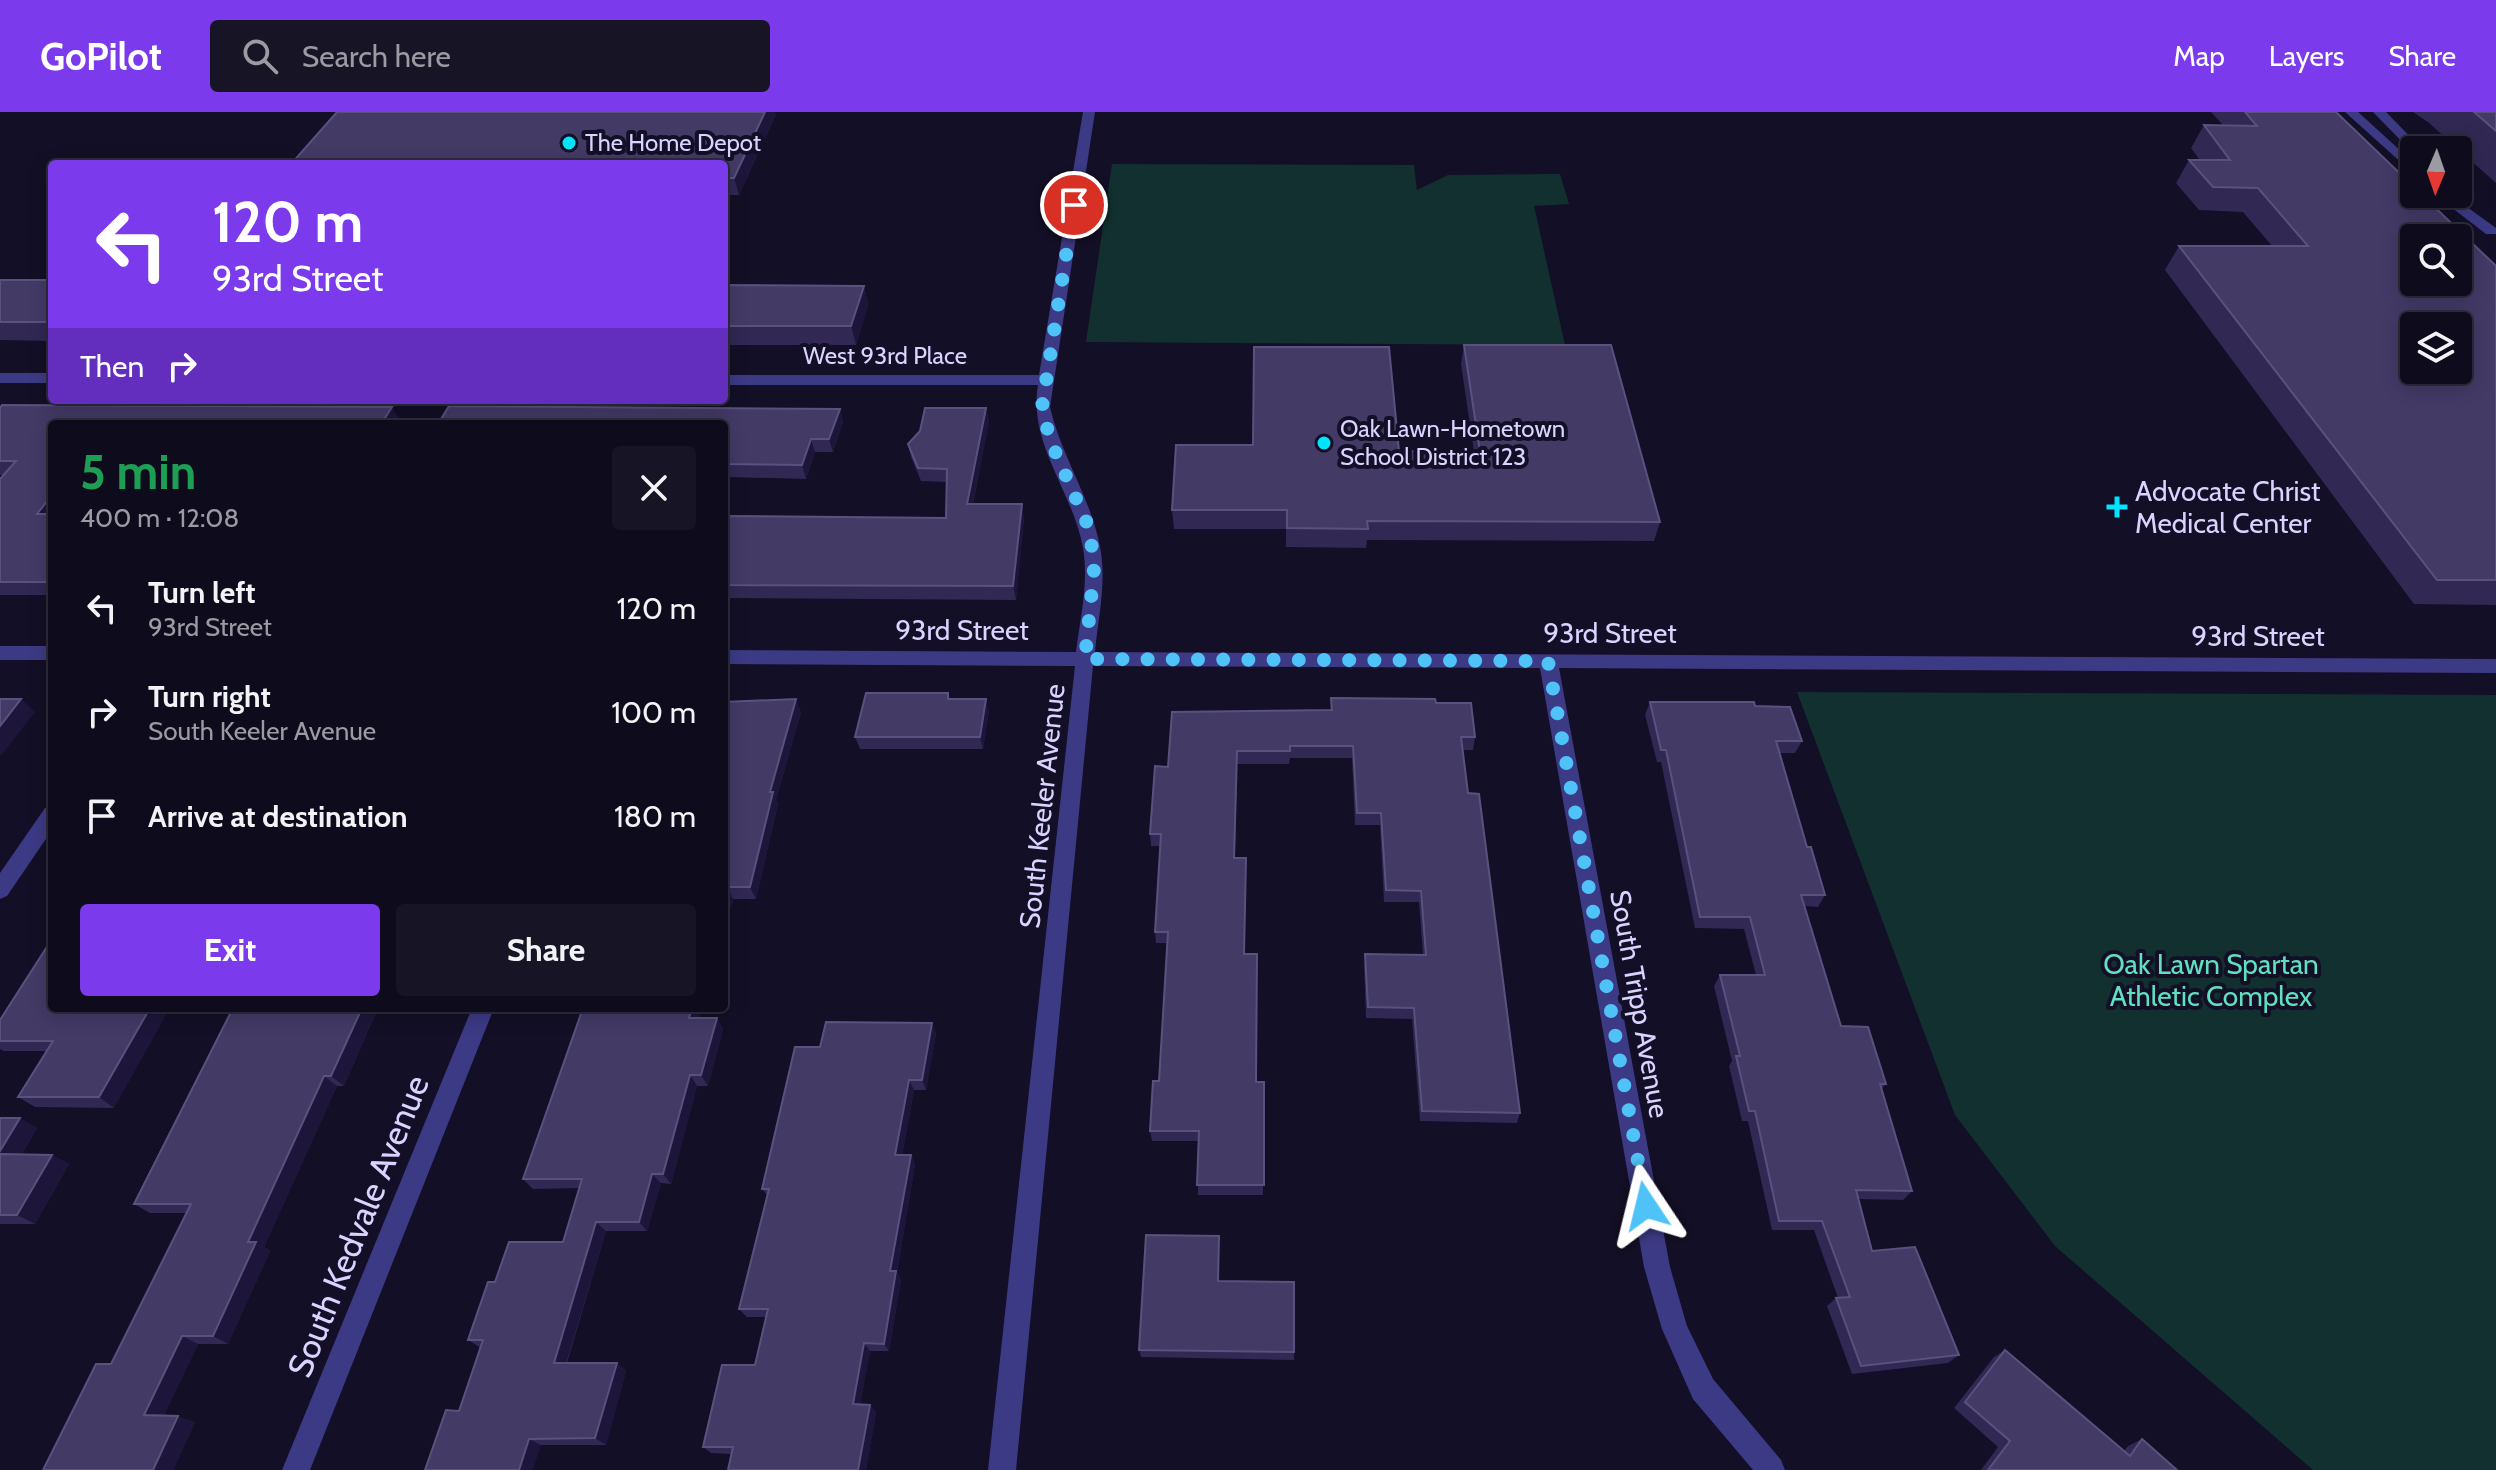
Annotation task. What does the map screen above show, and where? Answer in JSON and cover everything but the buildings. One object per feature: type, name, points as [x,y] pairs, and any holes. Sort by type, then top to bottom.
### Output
[{"type":"street","name":"South Keeler Avenue","points":[[1002,1470],[1085,659],[1093,550],[1090,530],[1045,427],[1042,407],[1089,112]]},
{"type":"street","points":[[2351,112],[2400,157]]},
{"type":"street","points":[[2379,112],[2403,136]]},
{"type":"street","points":[[2472,207],[2494,233]]},
{"type":"street","points":[[2460,208],[2494,233]]},
{"type":"street","points":[[0,378],[48,378]]},
{"type":"street","name":"West 93rd Place","points":[[728,380],[1046,380]]},
{"type":"street","points":[[0,653],[48,653]]},
{"type":"street","name":"93rd Street","points":[[728,657],[2496,666]]},
{"type":"street","name":"South Tripp Avenue","points":[[1548,661],[1657,1267],[1675,1329],[1703,1389],[1771,1470]]},
{"type":"street","points":[[0,890],[48,820]]},
{"type":"street","name":"South Kedvale Avenue","points":[[296,1470],[481,1012]]},
{"type":"green space","points":[[1112,164],[1414,165],[1417,190],[1448,175],[1560,174],[1569,204],[1534,206],[1565,345],[1086,342]]},
{"type":"green space","name":"Oak Lawn Spartan Athletic Complex","points":[[1797,692],[2496,695],[2496,1470],[2313,1470],[2055,1246],[1955,1115]]},
{"type":"place","name":"The Home Depot","points":[[569,143]]},
{"type":"place","name":"Oak Lawn-Hometown School District 123","points":[[1324,443]]},
{"type":"place","name":"Advocate Christ Medical Center","points":[[2117,507]]},
{"type":"route","points":[[1074,205],[1042,407],[1050,440],[1090,530],[1094,569],[1085,659],[1548,661],[1646,1206]]}]
